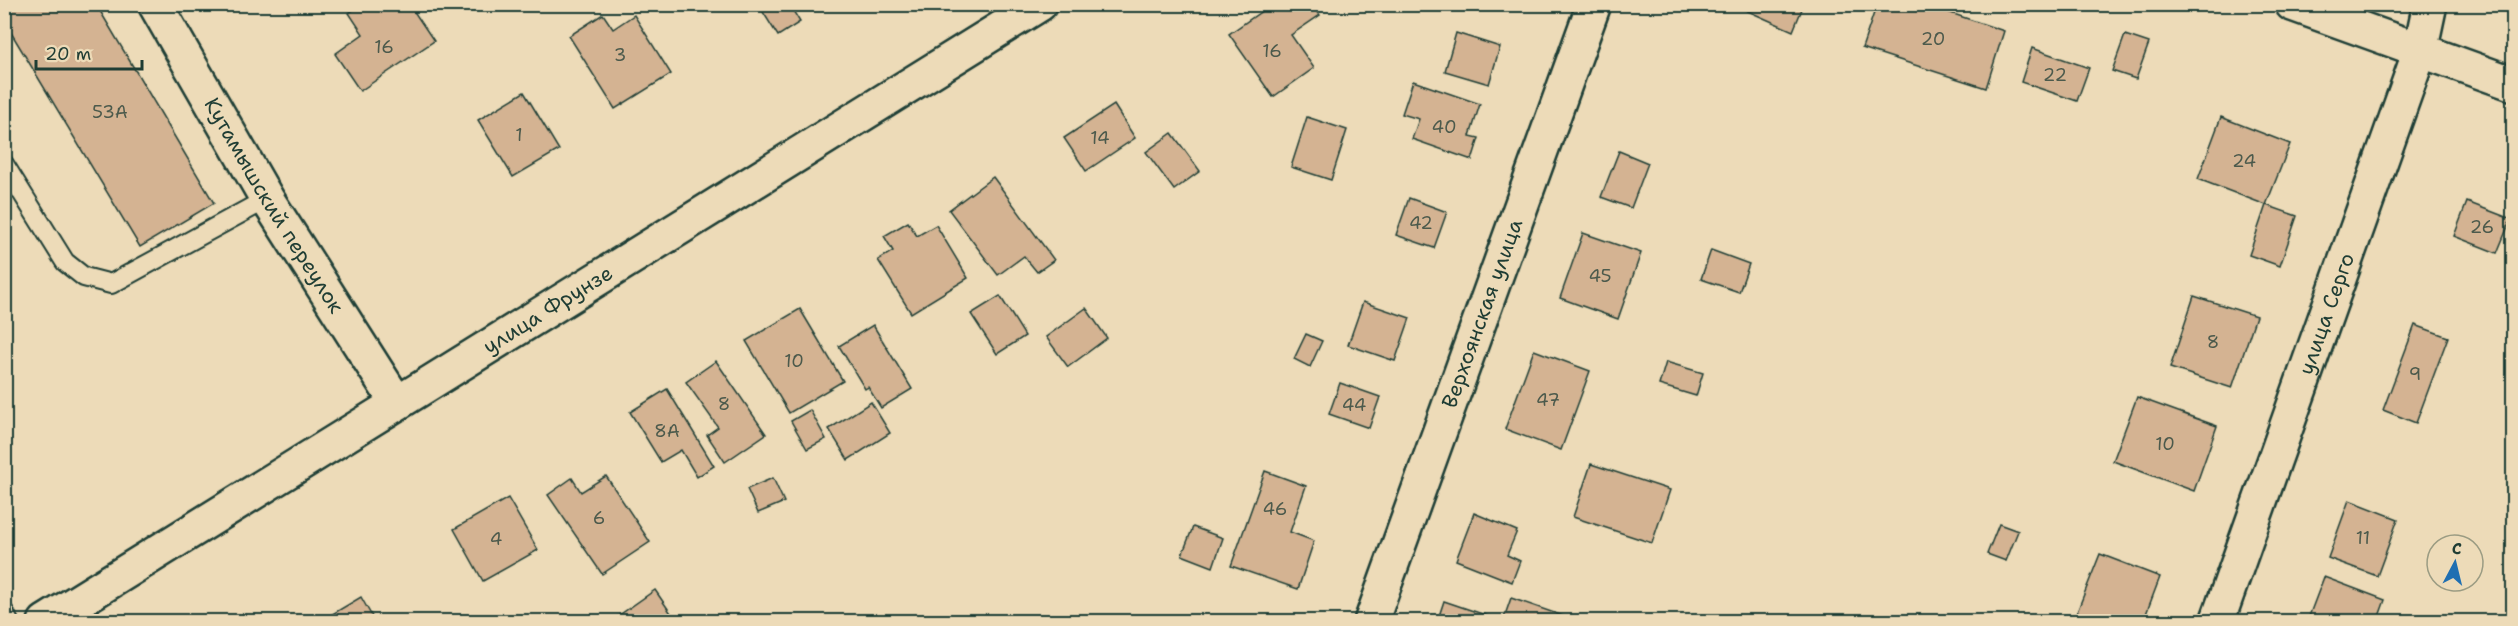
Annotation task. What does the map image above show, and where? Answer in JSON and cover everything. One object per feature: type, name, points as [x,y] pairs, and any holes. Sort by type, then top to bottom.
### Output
[{"type":"street","name":"Кутамышский переулок","points":[[155,4],[267,199],[397,403]]},
{"type":"street","name":"улица Фрунзе","points":[[56,619],[397,403],[1040,4]]},
{"type":"street","name":"Верхоянская улица","points":[[1371,621],[1594,4]]},
{"type":"street","points":[[2292,4],[2514,84]]},
{"type":"street","name":"улица Серго","points":[[2217,621],[2420,51],[2430,4]]},
{"type":"lane","points":[[4,164],[65,262],[84,277],[111,284],[267,199]]},
{"type":"lane","points":[[4,612],[9,621]]},
{"type":"building","points":[[4,4],[96,4],[214,203],[140,247],[4,21]]},
{"type":"building","points":[[362,4],[409,4],[434,41],[360,91],[335,54],[363,34],[349,13]]},
{"type":"building","points":[[758,4],[789,4],[800,22],[778,36]]},
{"type":"building","points":[[1272,4],[1312,4],[1320,15],[1291,35],[1314,68],[1273,97],[1229,34]]},
{"type":"building","points":[[1446,4],[1471,4],[1469,11]]},
{"type":"building","points":[[1732,4],[1804,4],[1793,31]]},
{"type":"building","points":[[1877,4],[1924,4],[2004,31],[1986,88],[1862,48]]},
{"type":"building","points":[[603,14],[613,29],[634,15],[671,74],[615,109],[569,36]]},
{"type":"building","points":[[1456,33],[1500,47],[1489,84],[1445,71]]},
{"type":"building","points":[[2125,35],[2149,43],[2136,79],[2112,71]]},
{"type":"building","points":[[2032,48],[2089,68],[2077,101],[2021,82]]},
{"type":"building","points":[[1413,81],[1480,104],[1470,136],[1479,138],[1472,160],[1412,139],[1419,119],[1402,114]]},
{"type":"building","points":[[524,92],[559,150],[513,177],[478,120]]},
{"type":"building","points":[[1114,105],[1135,138],[1086,171],[1064,138]]},
{"type":"building","points":[[1307,117],[1347,130],[1331,180],[1291,167]]},
{"type":"building","points":[[2221,117],[2290,144],[2266,205],[2198,179]]},
{"type":"building","points":[[1172,133],[1200,171],[1174,190],[1146,152]]},
{"type":"building","points":[[1619,151],[1648,163],[1631,208],[1601,197]]},
{"type":"building","points":[[993,177],[1054,260],[1037,272],[1024,256],[998,275],[949,210]]},
{"type":"building","points":[[1409,198],[1447,212],[1434,248],[1396,235]]},
{"type":"building","points":[[2467,202],[2511,219],[2497,253],[2454,236]]},
{"type":"building","points":[[2266,205],[2297,216],[2280,266],[2249,255]]},
{"type":"building","points":[[908,222],[917,236],[936,225],[968,278],[911,313],[878,260],[893,251],[884,236]]},
{"type":"building","points":[[1583,233],[1641,253],[1618,319],[1560,298]]},
{"type":"building","points":[[1711,250],[1749,264],[1739,292],[1701,279]]},
{"type":"building","points":[[1000,296],[1025,336],[997,354],[971,314]]},
{"type":"building","points":[[2194,296],[2256,316],[2232,388],[2170,368]]},
{"type":"building","points":[[1363,302],[1410,318],[1395,361],[1348,345]]},
{"type":"building","points":[[1086,308],[1107,338],[1068,367],[1046,337]]},
{"type":"building","points":[[800,309],[843,381],[789,413],[746,341]]},
{"type":"building","points":[[873,325],[912,389],[881,408],[868,387],[865,389],[839,346]]},
{"type":"building","points":[[2415,325],[2448,337],[2416,423],[2383,410]]},
{"type":"building","points":[[1306,334],[1322,341],[1310,367],[1294,359]]},
{"type":"building","points":[[1534,350],[1590,371],[1561,450],[1505,429]]},
{"type":"building","points":[[716,361],[766,434],[725,462],[707,435],[718,427],[686,382]]},
{"type":"building","points":[[1666,362],[1703,373],[1696,396],[1659,385]]},
{"type":"building","points":[[1340,383],[1380,397],[1369,428],[1329,414]]},
{"type":"building","points":[[667,389],[714,466],[697,477],[681,450],[661,462],[630,412]]},
{"type":"building","points":[[2137,397],[2217,426],[2194,491],[2113,461]]},
{"type":"building","points":[[871,402],[890,433],[848,460],[829,429]]},
{"type":"building","points":[[810,410],[826,439],[807,449],[791,421]]},
{"type":"building","points":[[1591,464],[1670,490],[1652,543],[1573,517]]},
{"type":"building","points":[[1265,471],[1306,486],[1290,532],[1314,541],[1298,589],[1231,566]]},
{"type":"building","points":[[606,476],[650,542],[602,574],[548,495],[572,478],[581,492]]},
{"type":"building","points":[[773,478],[784,502],[758,513],[747,489]]},
{"type":"building","points":[[508,498],[538,550],[483,581],[454,529]]},
{"type":"building","points":[[2349,500],[2398,519],[2377,576],[2328,558]]},
{"type":"building","points":[[1474,513],[1517,531],[1507,555],[1520,561],[1512,582],[1456,560]]},
{"type":"building","points":[[1999,524],[2018,531],[2006,561],[1987,554]]},
{"type":"building","points":[[1193,527],[1223,538],[1213,567],[1182,555]]},
{"type":"building","points":[[2100,554],[2160,577],[2143,622],[2101,622],[2077,612]]},
{"type":"building","points":[[2324,577],[2385,600],[2377,622],[2315,622],[2308,619]]},
{"type":"building","points":[[655,590],[677,622],[611,622],[611,621]]},
{"type":"building","points":[[361,597],[375,622],[319,622]]},
{"type":"building","points":[[1511,598],[1563,616],[1561,622],[1437,622],[1444,601],[1503,621]]}]
